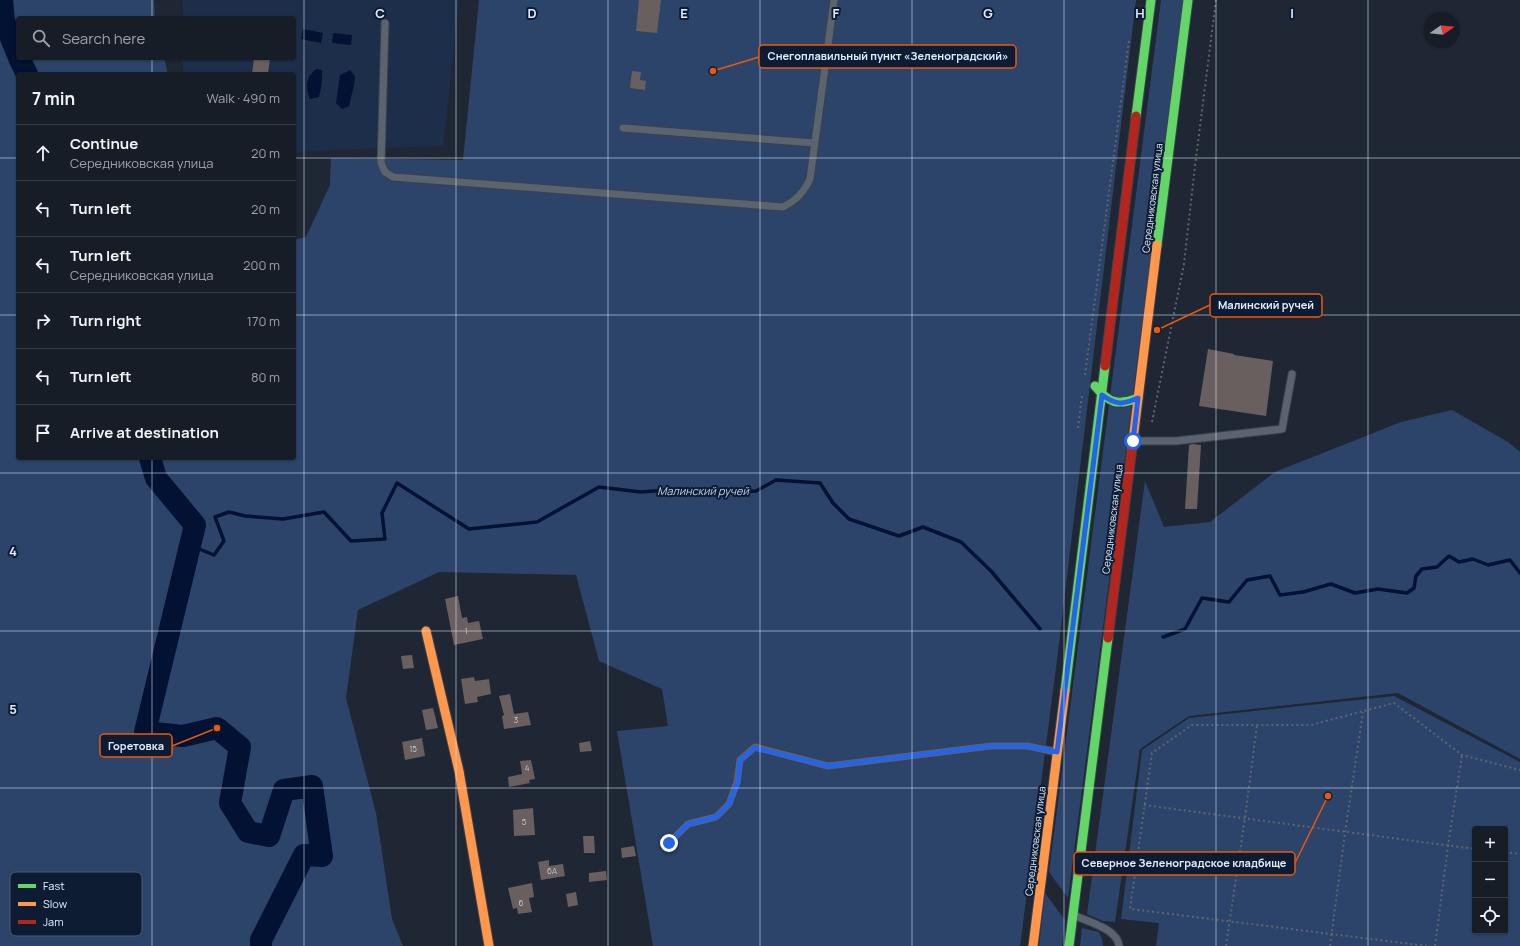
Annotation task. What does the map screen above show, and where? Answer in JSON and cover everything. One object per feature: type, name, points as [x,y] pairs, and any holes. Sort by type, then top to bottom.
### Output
[{"type":"street","name":"Середниковская улица","points":[[1033,946],[1151,0]]},
{"type":"street","name":"Середниковская улица","points":[[1069,946],[1188,0]]},
{"type":"street","points":[[1102,312],[1112,237],[1126,203]]},
{"type":"street","points":[[1095,372],[1095,386],[1102,395],[1112,402],[1121,403],[1138,398]]},
{"type":"street","points":[[426,631],[459,771],[489,946]]},
{"type":"lane","points":[[385,23],[381,163],[385,172],[393,177],[783,206],[794,202],[803,193],[810,179],[834,0]]},
{"type":"lane","points":[[623,128],[814,143]]},
{"type":"lane","points":[[1133,441],[1176,441],[1282,429],[1292,374]]},
{"type":"lane","points":[[669,843],[688,824],[716,817],[729,804],[738,782],[740,760],[755,748],[828,766],[991,746],[1027,746],[1057,752]]},
{"type":"lane","points":[[1073,915],[1111,932],[1118,940],[1119,946]]},
{"type":"path","points":[[1152,422],[1184,264],[1216,0]]},
{"type":"path","points":[[1084,380],[1129,40]]},
{"type":"path","points":[[1078,428],[1083,388]]},
{"type":"path","points":[[1427,946],[1130,909],[1152,753],[1192,725],[1311,725],[1394,703],[1462,755],[1520,770]]},
{"type":"path","points":[[1330,946],[1344,833],[1363,712]]},
{"type":"path","points":[[1226,946],[1257,725]]},
{"type":"path","points":[[1435,946],[1462,755]]},
{"type":"path","points":[[1144,805],[1344,833],[1472,849]]},
{"type":"path","points":[[1508,852],[1520,854]]},
{"type":"shaded area","points":[[0,0],[154,0],[155,16],[16,16],[16,60],[164,60],[168,72],[16,72],[16,460],[296,460],[296,240],[306,237],[330,185],[331,158],[463,160],[479,0],[1136,0],[1058,652],[1020,946],[653,946],[617,731],[668,726],[662,689],[599,661],[576,575],[439,572],[358,610],[346,698],[376,813],[392,919],[403,946],[0,946]]},
{"type":"shaded area","points":[[183,0],[459,0],[443,146],[304,151],[296,153],[296,72],[183,72],[183,60],[296,60],[296,16],[183,16]]},
{"type":"shaded area","points":[[1161,0],[1184,0],[1068,898],[1049,872]]},
{"type":"shaded area","points":[[303,29],[323,33],[321,43],[301,39]]},
{"type":"shaded area","points":[[333,33],[352,35],[351,45],[332,43]]},
{"type":"shaded area","points":[[316,69],[322,70],[319,97],[310,99],[307,90],[307,83],[308,79]]},
{"type":"shaded area","points":[[350,70],[355,76],[354,85],[349,106],[342,109],[336,103],[340,75]]},
{"type":"shaded area","points":[[1452,410],[1508,442],[1520,452],[1520,759],[1398,693],[1189,716],[1140,749],[1115,922],[1103,921],[1087,914],[1145,481],[1164,527],[1210,522],[1275,472],[1401,422]]},
{"type":"shaded area","points":[[1394,696],[1520,762],[1520,946],[1156,946],[1159,923],[1121,919],[1142,750],[1189,718]]},
{"type":"shaded area","points":[[1045,893],[1065,920],[1062,946],[1039,946]]},
{"type":"shaded area","points":[[1082,928],[1099,932],[1103,946],[1080,946]]},
{"type":"building","points":[[639,0],[661,0],[657,33],[636,31]]},
{"type":"building","points":[[254,60],[270,60],[268,72],[252,72]]},
{"type":"building","points":[[632,71],[641,72],[640,80],[646,81],[645,90],[630,88]]},
{"type":"building","points":[[1208,349],[1273,361],[1266,416],[1199,406]]},
{"type":"building","points":[[1189,445],[1201,445],[1197,509],[1185,509]]},
{"type":"building","points":[[458,596],[462,618],[467,617],[468,623],[479,621],[483,639],[454,645],[445,599]]},
{"type":"building","points":[[412,655],[414,668],[403,669],[401,656]]},
{"type":"building","points":[[474,677],[475,681],[489,679],[491,694],[477,697],[478,702],[465,704],[461,679]]},
{"type":"building","points":[[510,694],[514,714],[528,712],[531,725],[504,729],[502,716],[504,715],[499,696]]},
{"type":"building","points":[[433,708],[438,728],[426,730],[422,710]]},
{"type":"building","points":[[422,738],[425,756],[405,760],[402,742]]},
{"type":"building","points":[[590,741],[592,751],[580,752],[579,743]]},
{"type":"building","points":[[531,760],[535,779],[529,780],[530,783],[509,787],[508,777],[522,774],[520,761]]},
{"type":"building","points":[[533,808],[535,835],[514,836],[513,810]]},
{"type":"building","points":[[583,836],[594,836],[595,853],[584,853]]},
{"type":"building","points":[[634,846],[636,856],[622,858],[621,848]]},
{"type":"building","points":[[549,860],[549,866],[563,864],[565,876],[541,880],[538,862]]},
{"type":"building","points":[[606,871],[607,880],[589,882],[589,873]]},
{"type":"building","points":[[532,883],[534,897],[529,898],[532,912],[518,914],[517,908],[513,909],[508,888]]},
{"type":"building","points":[[576,892],[578,905],[568,907],[566,894]]},
{"type":"waterway","points":[[2,0],[4,21],[16,50]]},
{"type":"waterway","points":[[20,60],[26,72]]},
{"type":"waterway","points":[[151,460],[156,478],[195,525],[145,732],[183,736],[217,728],[240,747],[230,803],[248,832],[269,836],[284,790],[312,786],[322,856],[304,855],[261,940],[261,946]]},
{"type":"waterway","name":"Малинский ручей","points":[[190,548],[197,548],[214,555],[224,541],[215,517],[229,512],[245,516],[283,519],[324,512],[351,541],[385,539],[382,513],[397,483],[469,529],[537,522],[599,487],[641,492],[680,489],[713,493],[756,491],[776,480],[820,483],[833,503],[849,519],[899,536],[923,527],[961,542],[991,571],[1040,629]]},
{"type":"waterway","name":"Малинский ручей","points":[[1163,637],[1185,629],[1202,598],[1229,602],[1247,580],[1270,576],[1280,595],[1303,592],[1331,584],[1355,593],[1378,589],[1407,593],[1414,588],[1416,576],[1422,569],[1437,567],[1449,556],[1459,562],[1473,559],[1488,565],[1510,560],[1520,573]]},
{"type":"traffic: fast","points":[[1136,116],[1151,0]]},
{"type":"traffic: fast","points":[[1157,245],[1188,0]]},
{"type":"traffic: fast","points":[[1065,691],[1105,366]]},
{"type":"traffic: fast","points":[[1095,386],[1105,396],[1114,401],[1124,402],[1138,398]]},
{"type":"traffic: fast","points":[[1069,946],[1108,638]]},
{"type":"traffic: slow","points":[[1132,448],[1157,245]]},
{"type":"traffic: slow","points":[[426,631],[459,771],[489,946]]},
{"type":"traffic: slow","points":[[1033,946],[1065,691]]},
{"type":"traffic: jam","points":[[1105,366],[1136,116]]},
{"type":"traffic: jam","points":[[1108,638],[1132,448]]},
{"type":"place","name":"Снегоплавильный пункт «Зеленоградский»","points":[[713,71]]},
{"type":"place","name":"Малинский ручей","points":[[1157,330]]},
{"type":"place","name":"Горетовка","points":[[217,728]]},
{"type":"place","name":"Северное Зеленоградское кладбище","points":[[1328,796]]},
{"type":"route","points":[[669,843],[688,824],[716,817],[729,804],[738,782],[740,760],[755,748],[828,766],[991,746],[1027,746],[1057,752],[1102,395],[1112,402],[1121,403],[1138,398],[1133,441]]}]
